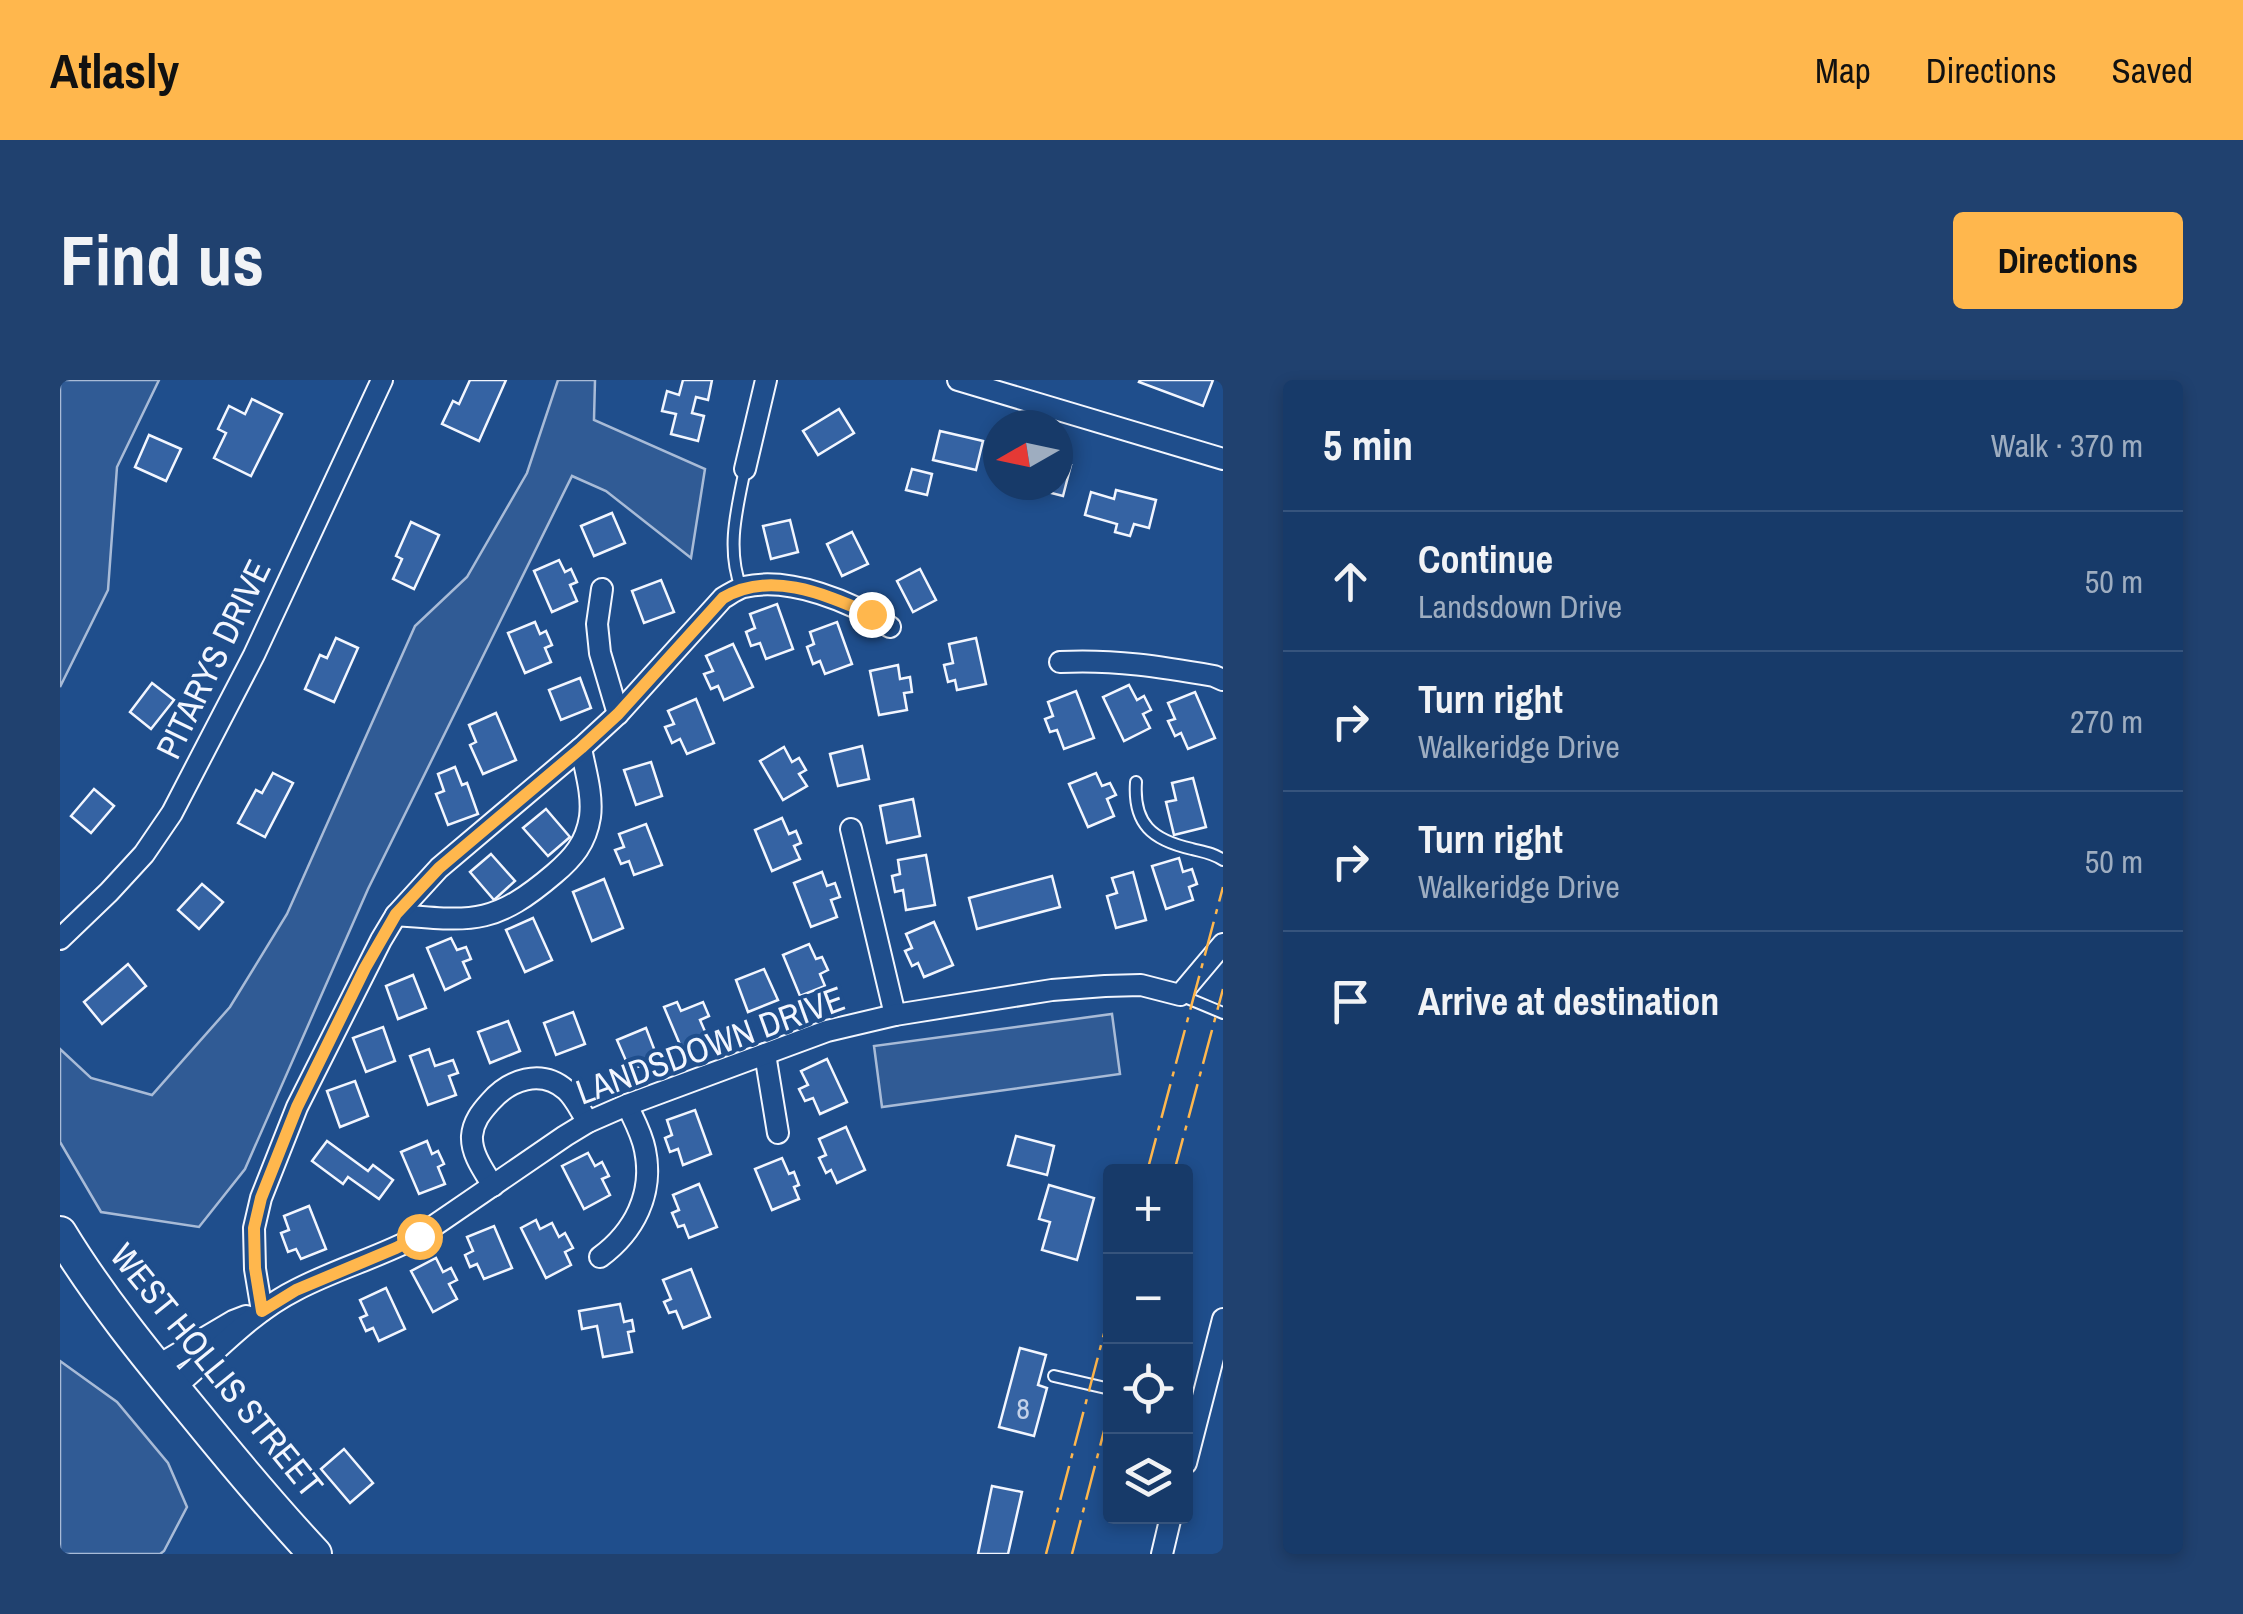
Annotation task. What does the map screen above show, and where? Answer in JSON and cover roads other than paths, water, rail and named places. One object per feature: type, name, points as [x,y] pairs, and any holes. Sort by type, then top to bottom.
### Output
[{"type":"main road","name":"WEST HOLLIS STREET","points":[[60,1233],[164,1378],[315,1554]]},
{"type":"street","name":"PITARYS DRIVE","points":[[60,939],[144,854],[172,813],[254,654],[382,380]]},
{"type":"street","points":[[745,469],[766,380]]},
{"type":"street","points":[[958,380],[1223,459]]},
{"type":"street","points":[[262,1311],[254,1228],[261,1198],[297,1107],[396,914],[439,868],[618,714],[723,598],[740,588],[761,584],[817,593],[871,614],[890,627]]},
{"type":"street","points":[[602,589],[597,624],[600,653],[618,714]]},
{"type":"street","points":[[1060,662],[1142,663],[1223,680]]},
{"type":"street","points":[[396,914],[444,919],[490,916],[528,896],[566,864],[584,840],[590,820],[581,748]]},
{"type":"street","points":[[851,829],[895,1015]]},
{"type":"street","points":[[1180,995],[1223,944]]},
{"type":"street","name":"LANDSDOWN DRIVE","points":[[164,1378],[233,1321],[408,1242],[588,1122],[628,1105],[828,1031],[895,1015],[1052,990],[1105,986],[1141,985],[1180,995]]},
{"type":"street","points":[[764,1054],[778,1134]]},
{"type":"street","points":[[493,1186],[477,1158],[472,1135],[480,1113],[507,1086],[534,1078],[552,1081],[567,1091],[588,1122]]},
{"type":"street","points":[[600,1257],[624,1237],[640,1210],[647,1180],[645,1149],[628,1105]]},
{"type":"street","points":[[1193,1407],[1223,1319]]},
{"type":"street","points":[[1162,1554],[1170,1524]]},
{"type":"lane","points":[[740,588],[732,546],[745,469]]},
{"type":"lane","points":[[1136,782],[1135,802],[1146,828],[1164,841],[1223,860]]},
{"type":"lane","name":"LANDSDOWN DRIVE","points":[[1180,995],[1223,1014]]},
{"type":"lane","points":[[1054,1376],[1103,1387]]}]
